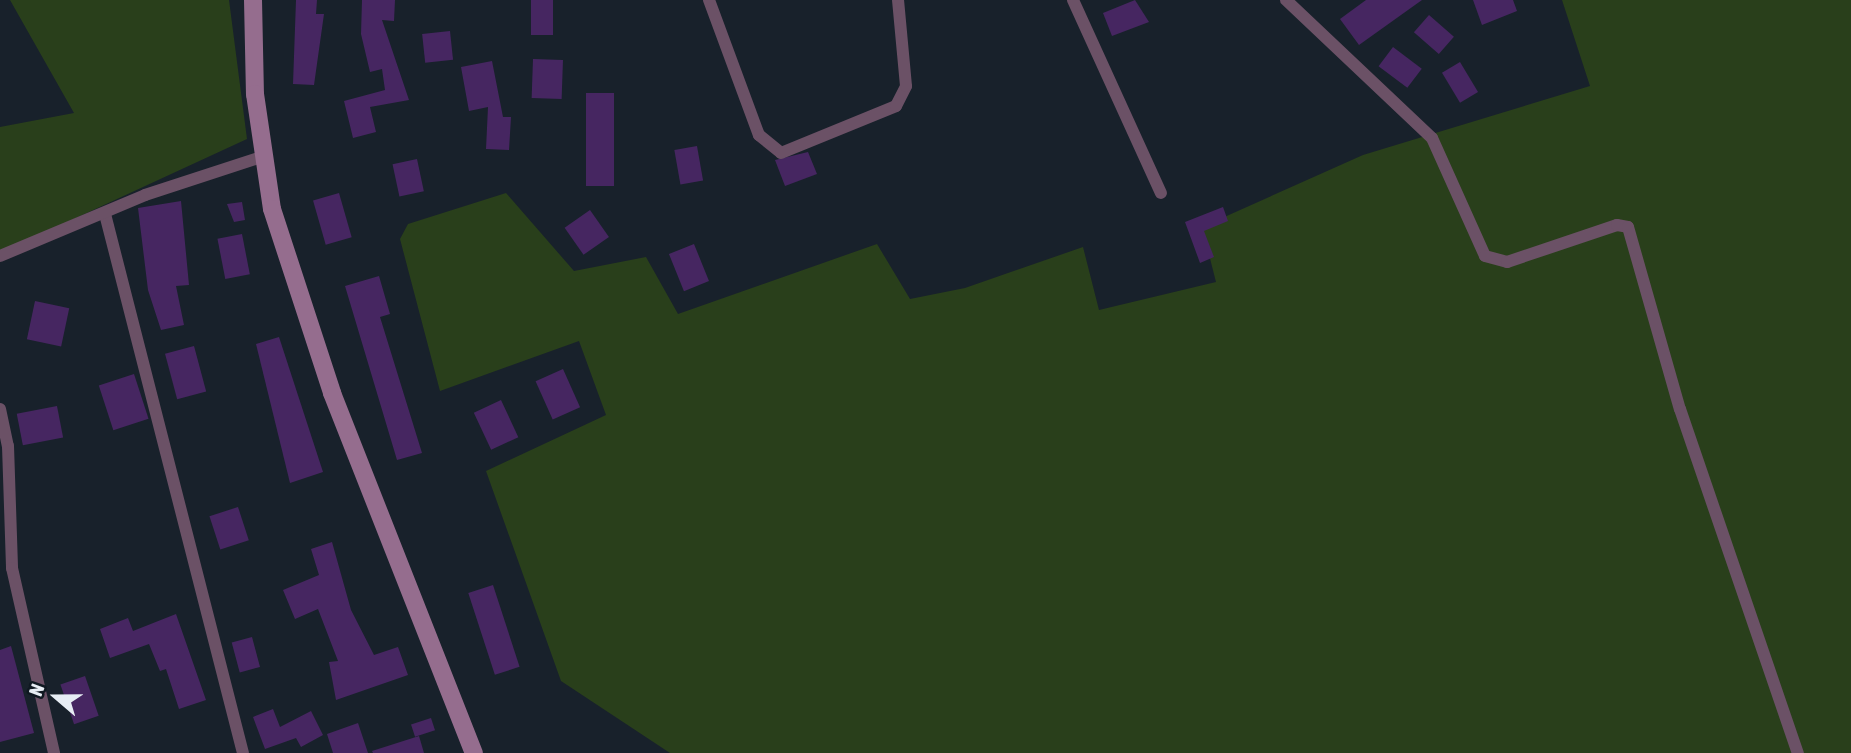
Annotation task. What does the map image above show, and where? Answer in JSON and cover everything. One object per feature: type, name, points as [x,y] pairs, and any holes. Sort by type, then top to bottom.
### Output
[{"type":"main road","points":[[253,0],[261,157],[332,393],[474,753]]},
{"type":"street","points":[[709,0],[758,135],[781,153],[896,106],[906,86],[898,0]]},
{"type":"street","points":[[1073,0],[1161,193]]},
{"type":"street","points":[[1286,0],[1432,138],[1480,249],[1493,261],[1617,225],[1628,227],[1680,409],[1798,753]]},
{"type":"street","points":[[0,256],[261,157]]},
{"type":"street","points":[[105,214],[243,753]]},
{"type":"street","points":[[0,409],[12,568],[54,753]]},
{"type":"green space","points":[[10,0],[229,0],[247,139],[0,253],[0,127],[74,113]]},
{"type":"green space","points":[[1562,0],[1851,0],[1851,753],[670,753],[561,681],[486,471],[606,415],[579,341],[440,391],[400,239],[408,224],[506,193],[574,271],[646,257],[678,314],[877,244],[910,299],[965,288],[1083,247],[1099,310],[1216,282],[1202,227],[1363,155],[1590,86]]},
{"type":"building","points":[[296,0],[317,0],[316,14],[324,14],[314,85],[293,84]]},
{"type":"building","points":[[362,0],[395,0],[394,21],[382,20],[409,100],[370,107],[376,132],[353,138],[344,101],[385,90],[382,69],[370,72],[361,34]]},
{"type":"building","points":[[531,0],[553,0],[553,35],[531,35]]},
{"type":"building","points":[[1135,0],[1149,22],[1112,36],[1103,13]]},
{"type":"building","points":[[1366,0],[1422,0],[1359,45],[1340,19]]},
{"type":"building","points":[[1473,0],[1513,0],[1517,11],[1482,25]]},
{"type":"building","points":[[1429,15],[1454,37],[1439,54],[1414,32]]},
{"type":"building","points":[[450,31],[453,60],[425,63],[422,34]]},
{"type":"building","points":[[1393,47],[1422,69],[1407,88],[1379,66]]},
{"type":"building","points":[[533,59],[563,60],[562,99],[532,98]]},
{"type":"building","points":[[492,61],[503,117],[511,117],[509,150],[486,149],[488,107],[469,111],[461,67]]},
{"type":"building","points":[[1460,62],[1478,92],[1460,103],[1442,73]]},
{"type":"building","points":[[586,93],[614,93],[614,186],[586,186]]},
{"type":"building","points":[[697,146],[703,180],[680,184],[674,150]]},
{"type":"building","points":[[808,152],[817,174],[785,186],[775,160]]},
{"type":"building","points":[[417,159],[424,191],[399,196],[393,164]]},
{"type":"building","points":[[339,193],[352,237],[326,245],[313,200]]},
{"type":"building","points":[[181,201],[189,285],[176,286],[184,325],[161,330],[148,290],[138,208]]},
{"type":"building","points":[[242,202],[245,220],[234,222],[227,204]]},
{"type":"building","points":[[1223,207],[1228,221],[1204,231],[1214,257],[1200,263],[1185,222]]},
{"type":"building","points":[[590,210],[609,237],[584,255],[565,228]]},
{"type":"building","points":[[242,234],[250,274],[225,279],[217,239]]},
{"type":"building","points":[[694,244],[709,281],[684,291],[669,254]]},
{"type":"building","points":[[379,276],[390,314],[380,317],[422,453],[397,460],[345,286]]},
{"type":"building","points":[[35,301],[69,308],[61,346],[27,339]]},
{"type":"building","points":[[279,337],[323,472],[290,483],[256,344]]},
{"type":"building","points":[[194,346],[206,391],[177,399],[165,354]]},
{"type":"building","points":[[563,369],[580,407],[553,420],[536,381]]},
{"type":"building","points":[[134,374],[149,419],[113,430],[99,385]]},
{"type":"building","points":[[501,400],[518,437],[491,450],[474,413]]},
{"type":"building","points":[[57,406],[63,437],[23,445],[17,414]]},
{"type":"building","points":[[238,507],[249,540],[220,550],[209,516]]},
{"type":"building","points":[[332,542],[351,610],[374,655],[398,647],[408,675],[336,700],[329,662],[338,661],[318,609],[295,619],[283,590],[319,575],[311,549]]},
{"type":"building","points":[[493,585],[520,667],[495,675],[468,593]]},
{"type":"building","points":[[176,614],[206,700],[179,709],[166,669],[160,671],[149,644],[110,658],[100,629],[128,618],[133,631]]},
{"type":"building","points":[[252,637],[260,667],[240,672],[232,642]]},
{"type":"building","points":[[11,646],[34,733],[0,742],[0,650]]},
{"type":"building","points":[[85,676],[99,716],[74,724],[60,684]]},
{"type":"building","points":[[273,709],[280,727],[311,711],[323,735],[301,747],[296,738],[265,749],[253,717]]},
{"type":"building","points":[[431,718],[435,730],[415,737],[411,724]]},
{"type":"building","points":[[358,723],[368,753],[333,753],[327,734]]},
{"type":"building","points":[[419,736],[424,753],[372,751]]}]
